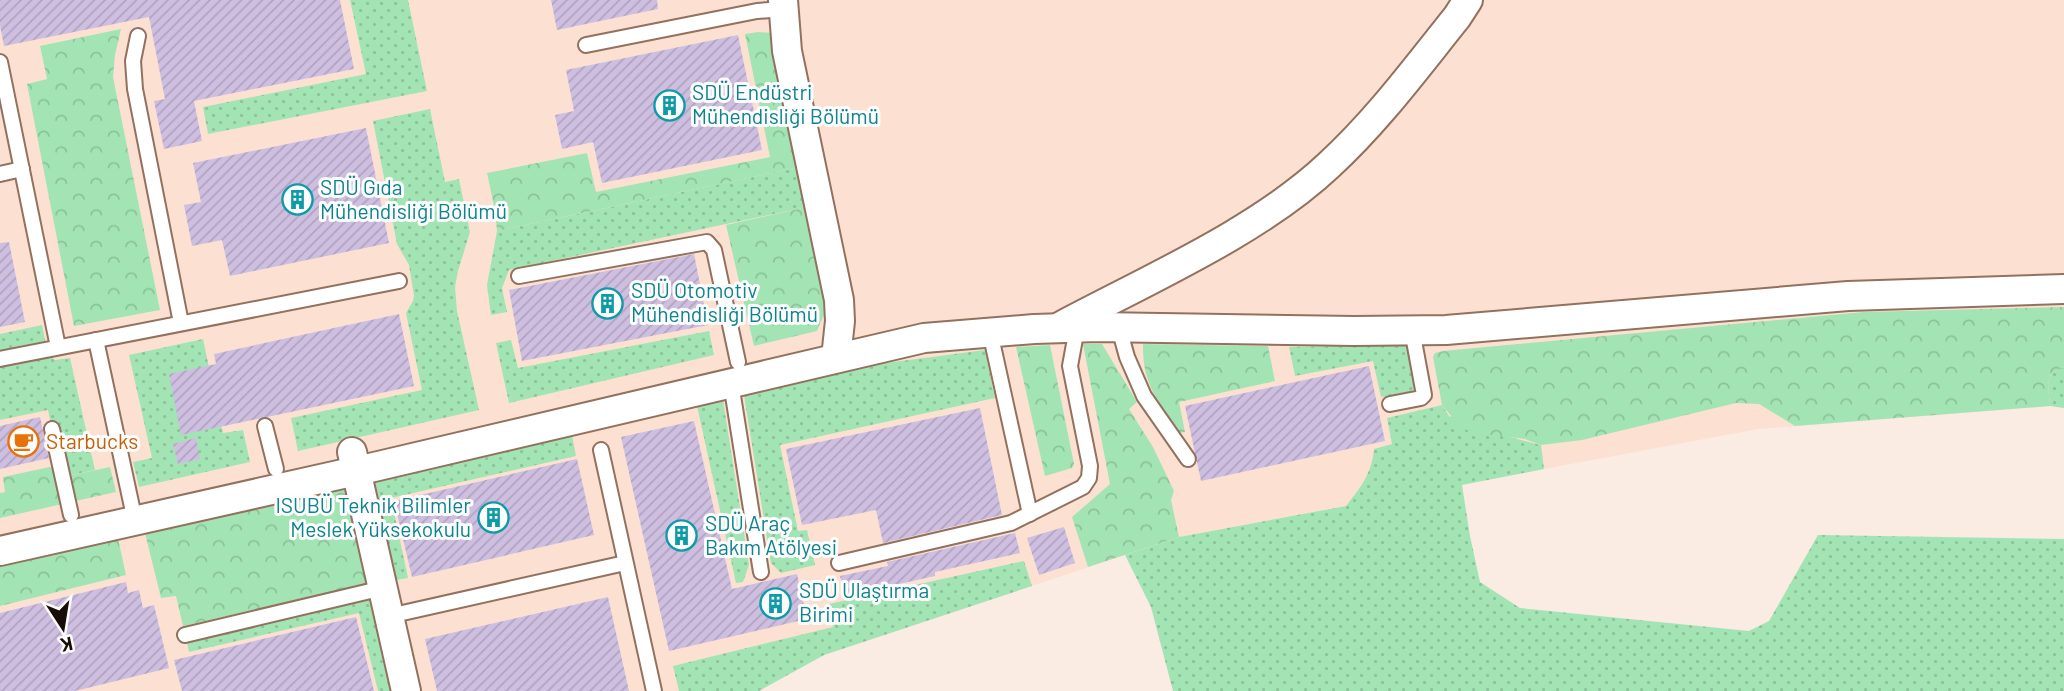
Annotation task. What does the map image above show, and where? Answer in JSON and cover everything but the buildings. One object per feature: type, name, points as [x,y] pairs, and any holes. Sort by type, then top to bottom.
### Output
[{"type":"street","points":[[1066,328],[1231,235],[1282,202],[1328,167],[1379,115],[1468,0]]},
{"type":"street","points":[[784,4],[787,51],[841,312],[837,349]]},
{"type":"street","points":[[0,531],[71,515],[133,511],[837,349],[877,335],[924,338],[1066,328],[1412,330],[1491,327],[1848,296],[2064,289]]},
{"type":"street","points":[[0,551],[276,470],[354,461]]},
{"type":"street","points":[[354,461],[406,691]]},
{"type":"lane","points":[[586,45],[784,4]]},
{"type":"lane","points":[[138,36],[133,61],[135,89],[181,323]]},
{"type":"lane","points":[[0,62],[58,347]]},
{"type":"lane","points":[[0,174],[22,169]]},
{"type":"lane","points":[[519,276],[707,242],[714,250],[734,372],[761,572]]},
{"type":"lane","points":[[0,359],[399,281]]},
{"type":"lane","points":[[839,563],[1002,526],[1083,487],[1089,478],[1090,466],[1070,366],[1066,328]]},
{"type":"lane","points":[[1119,328],[1127,356],[1144,396],[1188,459]]},
{"type":"lane","points":[[1390,404],[1421,398],[1424,395],[1412,330]]},
{"type":"lane","points":[[990,332],[1030,514]]},
{"type":"lane","points":[[96,340],[133,511]]},
{"type":"lane","points":[[265,426],[276,470]]},
{"type":"lane","points":[[52,429],[71,515]]},
{"type":"lane","points":[[601,450],[654,691]]},
{"type":"lane","points":[[389,616],[625,563]]},
{"type":"lane","points":[[185,635],[383,588]]},
{"type":"shaded area","points":[[0,0],[2064,0],[2064,405],[1758,429],[1179,537],[824,655],[759,691],[0,691]]},
{"type":"green space","points":[[350,0],[408,0],[427,91],[208,134],[203,107],[366,74]]},
{"type":"green space","points":[[121,29],[113,77],[160,310],[74,326],[27,84],[47,79],[40,46]]},
{"type":"green space","points":[[773,33],[799,167],[497,231],[487,173],[587,153],[596,192],[770,157],[745,34]]},
{"type":"green space","points":[[430,109],[445,182],[459,179],[470,232],[455,287],[457,311],[479,410],[298,451],[291,418],[422,390],[406,313],[414,296],[409,265],[397,244],[373,121]]},
{"type":"green space","points":[[799,167],[807,207],[509,270],[502,288],[507,312],[491,315],[487,285],[497,231]]},
{"type":"green space","points":[[807,207],[826,310],[817,331],[754,346],[726,225]]},
{"type":"green space","points":[[2064,307],[2064,367],[2051,374],[2048,385],[2050,406],[1795,426],[1759,404],[1736,403],[1582,440],[1541,445],[1525,439],[1476,433],[1461,428],[1442,405],[1433,357],[1435,353],[1443,351],[1864,312]]},
{"type":"green space","points":[[42,325],[48,355],[55,360],[70,358],[95,470],[62,477],[48,410],[0,420],[0,334]]},
{"type":"green space","points":[[709,331],[714,355],[509,403],[496,343],[511,340],[518,368]]},
{"type":"green space","points":[[203,339],[223,433],[243,430],[250,462],[139,487],[133,462],[152,458],[129,355]]},
{"type":"green space","points":[[1083,344],[1102,344],[1137,402],[1129,409],[1153,447],[1174,491],[1171,500],[1179,537],[1088,567],[1072,517],[1110,484]]},
{"type":"green space","points":[[1143,344],[1268,346],[1275,381],[1179,402],[1185,432],[1179,433],[1158,402],[1148,381]]},
{"type":"green space","points":[[1050,345],[1074,464],[1072,468],[1045,476],[1016,347]]},
{"type":"green space","points":[[1408,345],[1417,390],[1381,397],[1373,361],[1295,376],[1289,347]]},
{"type":"green space","points":[[985,350],[995,398],[780,445],[798,531],[807,530],[815,565],[781,573],[771,563],[744,395],[886,363]]},
{"type":"green space","points":[[2064,367],[2064,408],[2050,406],[2048,385],[2051,374]]},
{"type":"green space","points":[[723,400],[749,565],[743,582],[736,583],[697,406]]},
{"type":"green space","points":[[1442,405],[1449,416],[1502,435],[1541,445],[1544,469],[1462,485],[1480,582],[1520,608],[1749,631],[1769,621],[1818,535],[2064,539],[2064,691],[1173,691],[1151,607],[1125,555],[1179,537],[1346,506],[1368,473],[1374,449],[1392,444],[1387,418]]},
{"type":"green space","points":[[572,435],[576,456],[391,498],[408,578],[396,580],[375,482]]},
{"type":"green space","points":[[59,465],[63,477],[110,467],[116,492],[0,518],[0,493],[5,492],[3,477]]},
{"type":"green space","points":[[346,488],[367,584],[183,626],[176,596],[161,598],[145,533]]},
{"type":"green space","points":[[118,538],[126,575],[0,606],[0,565]]},
{"type":"green space","points":[[1024,561],[1032,586],[824,655],[759,691],[679,691],[673,666],[833,627],[829,604]]},
{"type":"green space","points":[[370,599],[391,691],[378,691],[359,613],[189,652],[187,642]]},
{"type":"place","name":"SDÜ Endüstri Mühendisliği Bölümü","points":[[669,105]]},
{"type":"place","name":"SDÜ Gıda Mühendisliği Bölümü","points":[[297,200]]},
{"type":"place","name":"SDÜ Otomotiv Mühendisliği Bölümü","points":[[608,303]]},
{"type":"place","name":"Starbucks","points":[[23,442]]},
{"type":"place","name":"ISUBÜ Teknik Bilimler Meslek Yüksekokulu","points":[[494,518]]},
{"type":"place","name":"SDÜ Araç Bakım Atölyesi","points":[[682,536]]},
{"type":"place","name":"SDÜ Ulaştırma Birimi","points":[[776,603]]}]
